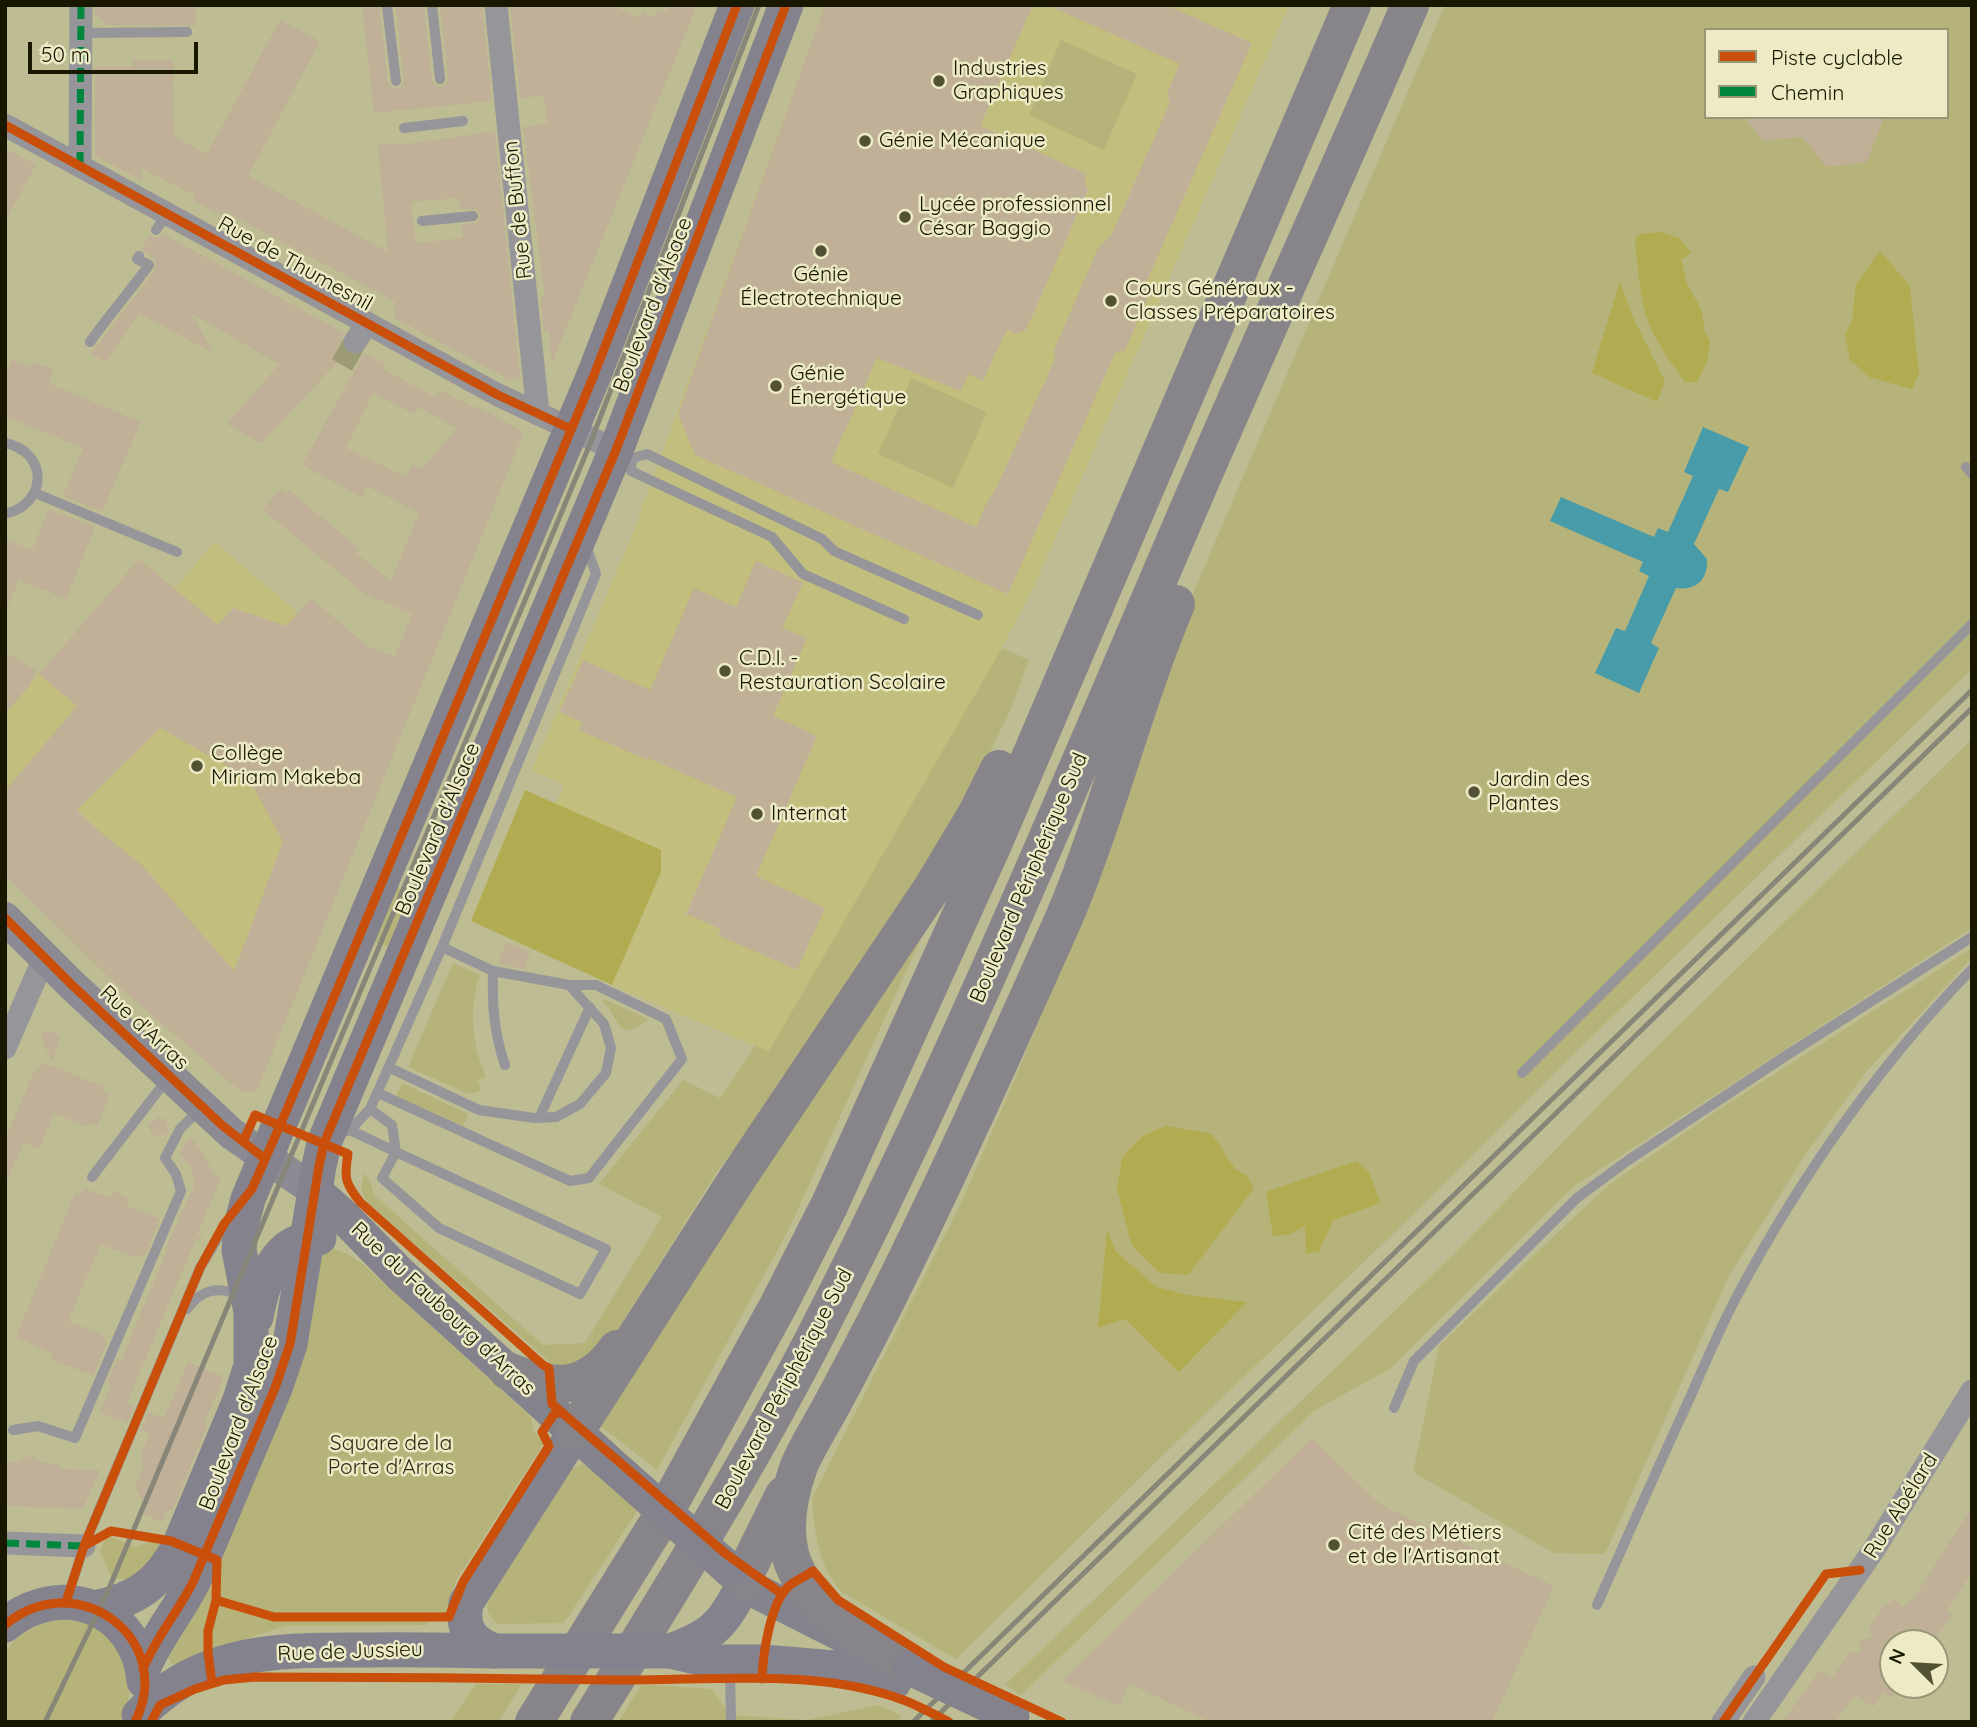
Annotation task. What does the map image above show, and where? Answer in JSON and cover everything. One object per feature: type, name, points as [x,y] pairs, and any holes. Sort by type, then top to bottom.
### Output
[{"type":"highway","points":[[534,1722],[666,1510],[778,1306],[829,1206],[994,842],[1352,5]]},
{"type":"highway","name":"Boulevard Périphérique Sud","points":[[589,1722],[670,1593],[765,1431],[887,1194],[982,988],[1256,352],[1358,128],[1410,5]]},
{"type":"highway","points":[[575,1432],[739,1176],[926,897],[977,813],[1006,754],[1229,234],[1245,203],[1310,103]]},
{"type":"highway","points":[[737,1576],[747,1570],[895,1283],[1071,901],[1158,649],[1265,389],[1358,128]]},
{"type":"highway","points":[[508,1371],[542,1383],[560,1386],[583,1379],[603,1365],[617,1349],[691,1237],[739,1176]]},
{"type":"highway","points":[[800,1464],[790,1499],[787,1523],[790,1553],[802,1582],[824,1608],[902,1675]]},
{"type":"main road","name":"Boulevard d'Alsace","points":[[5,1625],[38,1606],[117,1604],[136,1595],[158,1578],[174,1556],[246,1384],[251,1366],[253,1343],[239,1250],[243,1217],[258,1173],[571,429],[737,5]]},
{"type":"main road","name":"Boulevard d'Alsace","points":[[143,1668],[154,1643],[176,1613],[193,1582],[275,1388],[292,1333],[322,1152],[338,1133],[581,531],[624,454],[786,5]]},
{"type":"main road","name":"Rue du Faubourg d'Arras","points":[[315,1191],[401,1275],[737,1576],[902,1675],[1006,1720]]},
{"type":"main road","points":[[253,1343],[266,1276],[285,1250],[294,1243],[308,1238],[341,1241],[401,1275]]},
{"type":"main road","points":[[494,1651],[471,1637],[464,1621],[466,1603],[575,1432]]},
{"type":"main road","points":[[670,1651],[699,1640],[715,1629],[728,1613],[737,1576]]},
{"type":"main road","points":[[80,1605],[110,1617],[127,1633],[139,1653],[144,1692],[137,1718]]},
{"type":"main road","name":"Rue de Jussieu","points":[[137,1718],[155,1698],[177,1682],[209,1667],[254,1657],[310,1650],[494,1651]]},
{"type":"main road","name":"Rue du Faubourg d'Arras","points":[[494,1651],[670,1651],[730,1663],[763,1662],[902,1675]]},
{"type":"street","points":[[80,166],[81,5]]},
{"type":"street","name":"Rue de Buffon","points":[[496,5],[492,43],[510,212],[538,414]]},
{"type":"street","name":"Rue de Thumesnil","points":[[5,125],[80,166],[162,222],[361,333],[571,429]]},
{"type":"street","points":[[571,429],[624,454]]},
{"type":"street","name":"Rue d'Arras","points":[[5,918],[232,1134],[258,1173],[315,1191]]},
{"type":"street","points":[[5,1048],[44,958]]},
{"type":"street","name":"Rue Abélard","points":[[1754,1722],[1874,1551],[1972,1391]]},
{"type":"street","points":[[5,1542],[84,1546]]},
{"type":"street","points":[[1723,1722],[1754,1677]]},
{"type":"lane","points":[[432,5],[440,79]]},
{"type":"lane","points":[[387,6],[397,53],[396,80]]},
{"type":"lane","points":[[81,33],[187,32]]},
{"type":"lane","points":[[404,128],[463,121]]},
{"type":"lane","points":[[422,221],[473,216]]},
{"type":"lane","points":[[90,342],[149,265],[137,259],[139,256]]},
{"type":"lane","points":[[5,443],[20,447],[29,455],[36,467],[38,480],[35,493],[28,503],[17,511],[5,514]]},
{"type":"lane","points":[[904,619],[803,575],[772,537],[631,471],[624,454],[647,454],[822,539],[834,551],[978,615]]},
{"type":"lane","points":[[35,493],[177,552]]},
{"type":"lane","points":[[338,1133],[370,1109],[379,1093],[596,574],[581,531]]},
{"type":"lane","points":[[1522,1073],[1972,624]]},
{"type":"lane","points":[[1394,1408],[1414,1361],[1577,1198],[1627,1161],[1784,1057],[1972,937]]},
{"type":"lane","points":[[379,1093],[570,1181],[589,1178],[682,1059],[666,1019],[596,985],[569,985],[493,971],[442,947]]},
{"type":"lane","points":[[1597,1605],[1728,1315],[1770,1237],[1818,1160],[1873,1085],[1972,969]]},
{"type":"lane","points":[[493,971],[492,1008],[496,1038],[505,1065]]},
{"type":"lane","points":[[390,1068],[479,1110],[539,1118],[556,1117],[580,1104],[606,1073],[611,1048],[604,1024],[569,985]]},
{"type":"lane","points":[[539,1118],[590,1007]]},
{"type":"lane","points":[[92,1177],[170,1075]]},
{"type":"lane","points":[[13,1430],[38,1426],[75,1438],[181,1191],[176,1174],[165,1158],[180,1129],[203,1106]]},
{"type":"lane","points":[[338,1133],[396,1152],[606,1249],[580,1294],[439,1228],[382,1178],[396,1152],[392,1125],[370,1109]]},
{"type":"lane","points":[[80,1605],[84,1546],[207,1254],[258,1173]]},
{"type":"lane","points":[[179,1320],[197,1297],[209,1290],[229,1291],[240,1296],[249,1305]]},
{"type":"lane","points":[[730,1663],[731,1722]]},
{"type":"shaded area","points":[[825,5],[1289,5],[1036,582],[990,671],[769,1052],[612,985],[661,872],[661,851],[556,804],[564,785],[532,770],[633,533]]},
{"type":"shaded area","points":[[1660,232],[1679,238],[1691,252],[1681,260],[1710,340],[1707,362],[1697,382],[1685,382],[1654,334],[1643,305],[1635,239],[1639,234]]},
{"type":"shaded area","points":[[1880,251],[1910,286],[1919,375],[1912,389],[1869,377],[1850,360],[1845,335],[1852,321],[1856,284]]},
{"type":"shaded area","points":[[1620,281],[1632,315],[1665,381],[1657,402],[1592,373]]},
{"type":"shaded area","name":"Collège Miriam Makeba","points":[[215,542],[352,659],[353,851],[257,1091],[5,875],[5,714],[139,559],[175,588]]},
{"type":"shaded area","points":[[525,790],[661,850],[661,872],[612,985],[471,921]]},
{"type":"shaded area","points":[[1166,1126],[1212,1134],[1235,1169],[1247,1176],[1254,1188],[1188,1275],[1160,1273],[1132,1246],[1117,1189],[1122,1157],[1144,1135]]},
{"type":"shaded area","points":[[1356,1161],[1369,1172],[1380,1203],[1333,1220],[1319,1252],[1306,1254],[1305,1226],[1289,1235],[1273,1236],[1266,1192]]},
{"type":"shaded area","points":[[1107,1230],[1116,1252],[1157,1287],[1187,1295],[1247,1302],[1179,1372],[1125,1319],[1098,1328]]},
{"type":"green space","name":"Jardin des Plantes","points":[[1445,5],[1972,5],[1972,669],[1582,1046],[1413,1215],[1204,1415],[956,1659],[842,1592],[822,1559],[816,1536],[812,1498],[961,1203],[1074,936],[1180,624]]},
{"type":"green space","points":[[1061,40],[1137,74],[1104,150],[1029,115]]},
{"type":"green space","points":[[911,378],[987,412],[953,488],[878,454]]},
{"type":"green space","points":[[1002,648],[1029,660],[1010,711],[961,810],[781,1087],[718,1170],[615,1334],[597,1356],[562,1366],[551,1363],[368,1203],[361,1191],[364,1173],[371,1183],[374,1195],[543,1345],[585,1343],[662,1217],[599,1184],[683,1080],[720,1098],[755,1046],[769,1051]]},
{"type":"green space","points":[[1972,739],[1972,928],[1573,1187],[1390,1369],[1315,1410],[1021,1695],[1005,1685],[1454,1254],[1635,1068]]},
{"type":"green space","points":[[949,877],[787,1233],[657,1470],[601,1426]]},
{"type":"green space","points":[[395,886],[418,895],[395,950],[372,941]]},
{"type":"green space","points":[[1972,948],[1972,958],[1866,1072],[1805,1155],[1729,1276],[1605,1554],[1554,1553],[1413,1472],[1439,1346],[1557,1233],[1610,1184],[1715,1112]]},
{"type":"green space","points":[[453,963],[480,975],[474,1001],[473,1027],[477,1052],[486,1077],[478,1080],[481,1091],[469,1094],[408,1067]]},
{"type":"green space","points":[[604,999],[648,1019],[638,1027],[624,1029],[603,1002]]},
{"type":"green space","points":[[402,1083],[468,1114],[463,1126],[396,1096]]},
{"type":"green space","name":"Square de la Porte d'Arras","points":[[332,1248],[348,1254],[364,1265],[531,1417],[534,1431],[543,1444],[456,1581],[445,1613],[430,1613],[428,1625],[285,1626],[246,1639],[205,1659],[182,1665],[172,1664],[167,1655],[322,1251]]},
{"type":"green space","points":[[582,1464],[598,1473],[638,1510],[564,1623],[497,1624],[488,1613],[487,1596],[570,1470]]},
{"type":"green space","points":[[107,1535],[135,1547],[152,1541],[166,1548],[143,1579],[112,1579],[100,1552]]},
{"type":"green space","points":[[59,1620],[92,1626],[107,1635],[118,1647],[129,1689],[128,1702],[120,1722],[9,1722],[5,1714],[4,1677],[8,1649],[27,1632]]},
{"type":"green space","points":[[476,1684],[522,1684],[498,1722],[450,1722]]},
{"type":"green space","points":[[641,1686],[711,1689],[731,1715],[807,1720],[879,1705],[902,1716],[896,1722],[618,1722]]},
{"type":"water","points":[[1703,427],[1749,447],[1728,492],[1719,489],[1694,544],[1707,559],[1703,578],[1695,586],[1676,588],[1651,643],[1659,648],[1639,693],[1595,673],[1616,628],[1625,631],[1649,576],[1639,571],[1643,562],[1550,521],[1561,497],[1654,537],[1658,528],[1668,532],[1693,476],[1684,472]]},
{"type":"building","points":[[95,5],[196,5],[196,26],[108,25],[95,14]]},
{"type":"building","points":[[362,5],[379,5],[388,82],[396,89],[401,87],[404,80],[395,5],[424,5],[432,80],[440,87],[445,85],[448,78],[440,5],[482,5],[492,101],[374,113]]},
{"type":"building","points":[[510,5],[611,5],[640,18],[643,12],[655,17],[658,9],[666,12],[669,5],[697,5],[552,363],[549,331],[544,332],[540,297],[545,296],[523,127],[547,123],[544,96],[520,98]]},
{"type":"building","points":[[825,5],[1033,5],[980,126],[1087,174],[1084,181],[1088,190],[1026,330],[1016,334],[1007,329],[983,381],[968,374],[961,391],[877,358],[831,462],[976,527],[1055,359],[1054,350],[1098,248],[1112,234],[1170,102],[1167,93],[1180,64],[1047,5],[1166,5],[1252,43],[1145,285],[1149,295],[1125,350],[1115,353],[1008,594],[695,455],[678,414]]},
{"type":"building","points":[[280,20],[320,41],[248,176],[388,252],[378,145],[416,143],[495,131],[520,376],[510,380],[395,318],[394,301],[224,211],[221,215],[193,200],[196,196],[141,168],[142,180],[95,156],[95,67],[133,67],[133,60],[173,60],[174,136],[207,154]],"holes":[[[459,198],[460,209],[476,209],[481,215],[477,223],[462,225],[463,238],[416,243],[411,202]]]},
{"type":"building","points":[[1746,119],[1883,119],[1867,162],[1827,167],[1802,137],[1763,141]]},
{"type":"building","points":[[5,148],[36,165],[5,222]]},
{"type":"building","points":[[163,234],[344,333],[341,342],[346,353],[261,443],[227,424],[279,364],[192,314],[213,353],[139,313],[106,362],[91,354],[155,270],[155,260],[141,249],[150,235],[156,238]]},
{"type":"building","name":"Collège Miriam Makeba","points":[[364,353],[386,364],[383,369],[435,397],[440,390],[524,432],[257,1091],[240,1091],[117,985],[5,875],[5,791],[77,706],[39,674],[139,559],[218,625],[233,608],[286,626],[311,598],[366,645],[395,657],[412,614],[365,594],[263,510],[280,489],[286,494],[289,490],[360,549],[356,553],[391,581],[419,513],[367,486],[362,497],[302,465]],"holes":[[[373,393],[414,414],[418,407],[457,428],[422,469],[412,464],[406,477],[346,448]],[[160,728],[249,778],[283,842],[234,971],[141,864],[77,810]]]},
{"type":"building","points":[[12,359],[31,367],[33,362],[54,370],[48,383],[141,422],[102,512],[63,496],[83,448],[5,416],[5,374]]},
{"type":"building","points":[[49,509],[95,527],[66,599],[19,580],[5,612],[5,539],[32,550]]},
{"type":"building","points":[[756,561],[803,583],[782,628],[807,638],[773,716],[817,736],[756,876],[825,908],[797,970],[718,935],[721,929],[686,914],[737,797],[579,730],[582,722],[559,712],[583,660],[650,690],[694,588],[736,607]]},
{"type":"building","points":[[5,652],[36,670],[29,686],[5,714]]},
{"type":"building","points":[[507,942],[530,952],[524,969],[498,963]]},
{"type":"building","points":[[49,1030],[60,1036],[52,1062],[41,1038],[43,1032]]},
{"type":"building","points":[[44,1063],[104,1087],[102,1091],[110,1095],[97,1126],[89,1123],[87,1127],[54,1113],[39,1149],[24,1142],[5,1185],[5,1140],[33,1074]]},
{"type":"building","points":[[159,1117],[166,1120],[169,1134],[152,1134],[148,1124]]},
{"type":"building","points":[[191,1137],[214,1175],[221,1178],[197,1235],[205,1238],[195,1241],[127,1403],[134,1406],[127,1423],[122,1418],[121,1421],[100,1412],[111,1384],[107,1382],[118,1357],[121,1361],[168,1248],[165,1249],[195,1182],[191,1168],[179,1153]]},
{"type":"building","points":[[84,1188],[110,1198],[113,1191],[129,1198],[126,1205],[160,1219],[146,1254],[134,1257],[101,1244],[68,1321],[101,1334],[107,1343],[93,1376],[51,1359],[53,1354],[16,1337],[75,1193],[80,1195]]},
{"type":"building","points":[[188,1362],[224,1377],[173,1509],[166,1512],[162,1522],[143,1514],[146,1508],[135,1487],[144,1465],[140,1456],[150,1433],[141,1430],[148,1412],[164,1418]]},
{"type":"building","name":"Cité des Métiers et de l'Artisanat","points":[[1312,1438],[1381,1505],[1554,1586],[1492,1722],[1211,1722],[1129,1684],[1119,1706],[1062,1681]]},
{"type":"building","points":[[31,1455],[43,1463],[59,1464],[59,1469],[100,1470],[83,1509],[5,1506],[5,1462],[18,1462]]},
{"type":"building","points":[[1972,1507],[1972,1572],[1947,1611],[1953,1614],[1942,1629],[1879,1629],[1879,1699],[1873,1707],[1855,1695],[1835,1722],[1782,1722],[1820,1670],[1832,1678],[1849,1653],[1861,1652],[1859,1640],[1872,1638],[1870,1626],[1885,1604],[1888,1606],[1893,1599],[1904,1607],[1910,1599],[1912,1601]]},
{"type":"tunnel","points":[[342,365],[355,342]]},
{"type":"railway","points":[[45,1722],[107,1593],[590,444],[759,5]]},
{"type":"railway","points":[[913,1722],[1972,690]]},
{"type":"railway","points":[[931,1722],[1972,708]]},
{"type":"marked path","points":[[80,166],[81,5]]},
{"type":"marked path","points":[[5,1543],[84,1546]]},
{"type":"cycle path","points":[[66,1602],[84,1546],[200,1268],[224,1224],[252,1189],[288,1107],[594,375],[737,5]]},
{"type":"cycle path","points":[[143,1669],[193,1582],[275,1388],[290,1344],[324,1143],[616,450],[786,5]]},
{"type":"cycle path","points":[[5,125],[498,395],[571,429]]},
{"type":"cycle path","points":[[5,918],[72,985],[223,1126],[264,1158]]},
{"type":"cycle path","points":[[243,1142],[255,1115],[348,1154],[347,1180],[360,1202],[549,1368],[552,1404],[726,1554],[782,1594]]},
{"type":"cycle path","points":[[216,1600],[274,1617],[449,1617],[463,1582],[549,1446],[542,1432],[555,1413],[563,1413]]},
{"type":"cycle path","points":[[84,1546],[111,1531],[171,1541],[217,1560],[216,1600],[208,1631],[212,1683]]},
{"type":"cycle path","points":[[1723,1722],[1826,1574],[1860,1570]]},
{"type":"cycle path","points":[[762,1679],[766,1643],[777,1603],[790,1585],[813,1571],[838,1600],[944,1667],[1062,1722]]},
{"type":"cycle path","points":[[5,1625],[33,1608],[61,1603],[88,1607],[112,1620],[131,1639],[142,1663],[144,1691],[135,1722]]},
{"type":"cycle path","points":[[151,1722],[160,1705],[195,1689],[224,1680],[255,1677],[800,1680],[872,1690],[923,1708],[949,1722]]},
{"type":"place","name":"Industries Graphiques","points":[[939,81]]},
{"type":"place","name":"Génie Mécanique","points":[[865,141]]},
{"type":"place","name":"Lycée professionnel César Baggio","points":[[905,217]]},
{"type":"place","name":"Génie Électrotechnique","points":[[821,251]]},
{"type":"place","name":"Cours Généraux - Classes Préparatoires","points":[[1111,301]]},
{"type":"place","name":"Génie Énergétique","points":[[776,386]]},
{"type":"place","name":"C.D.I. - Restauration Scolaire","points":[[725,671]]},
{"type":"place","name":"Collège Miriam Makeba","points":[[197,766]]},
{"type":"place","name":"Jardin des Plantes","points":[[1474,792]]},
{"type":"place","name":"Internat","points":[[757,814]]},
{"type":"place","name":"Cité des Métiers et de l'Artisanat","points":[[1334,1545]]}]
